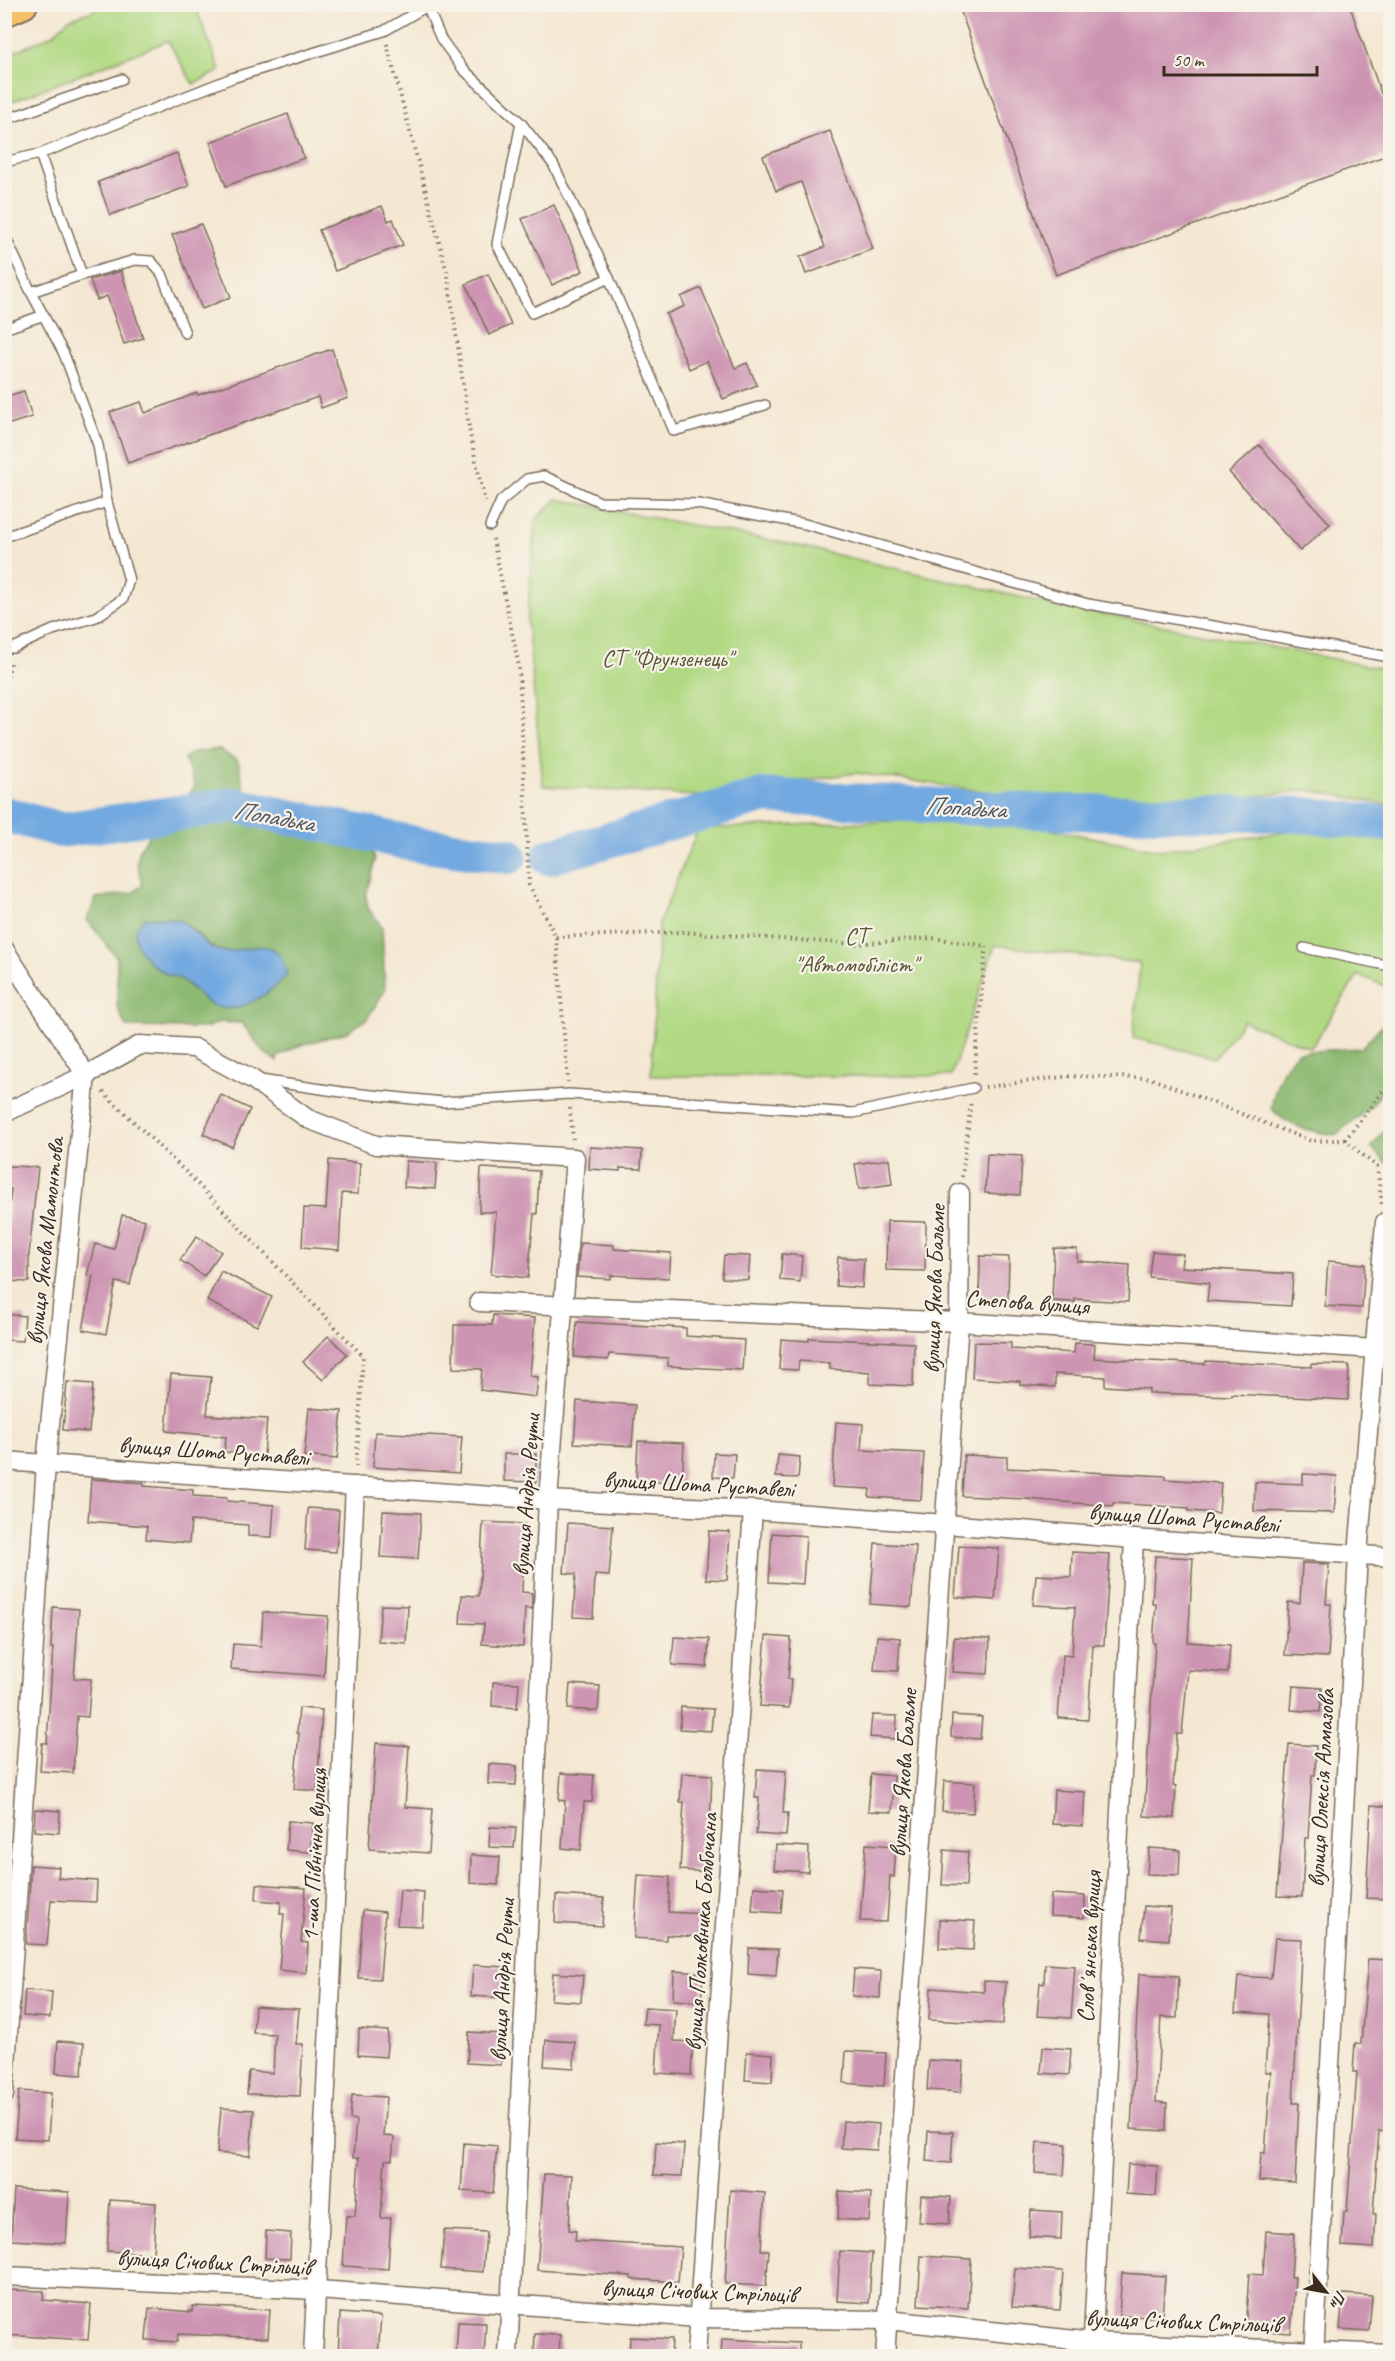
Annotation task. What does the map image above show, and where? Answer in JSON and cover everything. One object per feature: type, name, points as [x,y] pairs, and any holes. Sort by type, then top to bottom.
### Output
[{"type":"main road","points":[[4,12],[23,4]]},
{"type":"street","points":[[4,949],[86,1075]]},
{"type":"street","points":[[4,1113],[86,1075],[140,1045],[194,1048],[252,1079],[308,1119],[376,1145],[575,1158]]},
{"type":"street","name":"вулиця Якова Мамонтова","points":[[4,2095],[46,1463],[86,1075]]},
{"type":"street","name":"вулиця Андрія Реути","points":[[508,2356],[548,1500],[575,1158]]},
{"type":"street","name":"вулиця Якова Бальме","points":[[885,2356],[959,1322],[960,1192]]},
{"type":"street","name":"вулиця Олексія Алмазова","points":[[1314,2353],[1358,1555],[1383,1349],[1385,1222]]},
{"type":"street","name":"Степова вулиця","points":[[479,1302],[959,1322],[1383,1349]]},
{"type":"street","name":"вулиця Шота Руставелі","points":[[4,1461],[548,1500],[753,1510],[1390,1557]]},
{"type":"street","name":"1-ша Північна вулиця","points":[[313,2356],[318,2290],[355,1486]]},
{"type":"street","name":"вулиця Полковника Болбочана","points":[[696,2356],[753,1510]]},
{"type":"street","name":"Словʼянська вулиця","points":[[1093,2349],[1134,1539]]},
{"type":"street","name":"вулиця Січових Стрільців","points":[[4,2276],[318,2290],[699,2318],[888,2320],[1093,2349],[1390,2354]]},
{"type":"lane","points":[[4,162],[40,154],[232,78],[384,31],[427,5],[441,39],[463,69],[521,123],[553,164],[609,278],[674,431],[765,405]]},
{"type":"lane","points":[[4,120],[122,79]]},
{"type":"lane","points":[[521,123],[497,244],[532,313],[609,278]]},
{"type":"lane","points":[[40,154],[82,275]]},
{"type":"lane","points":[[4,234],[64,354],[98,445],[107,502],[129,580],[123,599],[96,617],[53,630],[9,648]]},
{"type":"lane","points":[[31,292],[135,260],[151,261],[162,274],[185,333]]},
{"type":"lane","points":[[4,329],[44,315]]},
{"type":"lane","points":[[490,526],[501,501],[527,479],[544,476],[600,502],[698,504],[805,524],[1088,604],[1390,657]]},
{"type":"lane","points":[[4,537],[107,502]]},
{"type":"lane","points":[[1304,948],[1390,966]]},
{"type":"lane","points":[[252,1079],[342,1092],[443,1102],[568,1094],[852,1113],[973,1088]]},
{"type":"path","points":[[384,31],[448,276],[470,434],[519,667],[529,885],[556,937],[575,1158]]},
{"type":"path","points":[[4,694],[9,648]]},
{"type":"path","points":[[556,937],[682,932],[855,944],[933,938],[986,946],[973,1088],[960,1192]]},
{"type":"path","points":[[86,1075],[189,1175],[363,1356],[355,1486]]},
{"type":"path","points":[[973,1088],[1070,1076],[1150,1078],[1311,1141],[1345,1140],[1377,1167],[1385,1222]]},
{"type":"path","points":[[1345,1140],[1390,1082]]},
{"type":"green space","points":[[109,5],[195,5],[220,71],[193,84],[168,41],[5,104],[5,56],[52,35],[69,19]]},
{"type":"green space","name":"СТ \"Фрунзенець\"","points":[[557,499],[794,545],[1046,603],[1390,670],[1390,805],[1309,790],[1165,806],[1068,803],[856,773],[697,796],[543,786],[527,622],[535,520]]},
{"type":"green space","points":[[218,749],[238,761],[249,808],[256,819],[263,824],[280,827],[329,820],[362,825],[375,859],[366,896],[368,908],[382,927],[385,990],[367,1019],[347,1032],[298,1046],[277,1057],[277,1061],[263,1052],[242,1023],[219,1022],[206,1028],[126,1027],[117,1006],[117,958],[87,920],[96,898],[132,893],[142,885],[137,862],[140,849],[153,829],[172,816],[195,786],[184,758],[194,752]],"holes":[[[144,918],[177,920],[220,951],[243,949],[232,1008],[208,1003],[181,979],[170,975]]]},
{"type":"green space","name":"СТ \"Автомобіліст\"","points":[[985,817],[1160,850],[1292,831],[1390,836],[1390,988],[1358,975],[1311,1048],[1243,1021],[1215,1058],[1133,1038],[1140,963],[995,945],[951,1076],[651,1076],[659,923],[698,829]]},
{"type":"green space","points":[[1390,1011],[1390,1088],[1385,1088],[1371,1107],[1335,1135],[1292,1124],[1271,1108],[1280,1078],[1298,1052],[1361,1048],[1385,1022]]},
{"type":"green space","points":[[1390,1123],[1390,1166],[1371,1148]]},
{"type":"water","points":[[144,918],[167,918],[181,921],[209,946],[221,951],[269,947],[280,955],[287,975],[271,990],[250,1003],[239,1007],[217,1007],[207,1002],[179,978],[169,975],[152,964],[142,953],[135,934]]},
{"type":"building","points":[[958,4],[1349,4],[1390,118],[1390,154],[1056,275]]},
{"type":"building","points":[[288,114],[304,158],[226,186],[210,142]]},
{"type":"building","points":[[830,131],[873,249],[806,274],[800,257],[825,247],[801,182],[776,191],[763,156]]},
{"type":"building","points":[[177,153],[189,186],[110,215],[98,182]]},
{"type":"building","points":[[554,205],[583,271],[552,285],[522,219]]},
{"type":"building","points":[[382,206],[388,221],[393,219],[403,245],[335,271],[319,230]]},
{"type":"building","points":[[201,224],[231,297],[202,309],[172,235]]},
{"type":"building","points":[[121,271],[143,338],[124,344],[107,296],[97,300],[90,280]]},
{"type":"building","points":[[488,274],[511,325],[489,335],[466,284]]},
{"type":"building","points":[[701,288],[735,368],[747,363],[757,385],[723,399],[707,361],[689,369],[666,314],[685,306],[681,297]]},
{"type":"building","points":[[332,349],[348,398],[321,408],[318,397],[128,463],[110,412],[141,402],[145,413],[197,393],[198,395]]},
{"type":"building","points":[[24,391],[32,417],[4,426],[4,397]]},
{"type":"building","points":[[1259,445],[1330,524],[1300,551],[1229,472]]},
{"type":"building","points":[[221,1095],[250,1109],[232,1147],[203,1134]]},
{"type":"building","points":[[590,1147],[642,1150],[641,1169],[620,1168],[620,1171],[589,1169]]},
{"type":"building","points":[[987,1154],[1022,1156],[1020,1195],[985,1193]]},
{"type":"building","points":[[889,1159],[892,1184],[859,1189],[855,1164]]},
{"type":"building","points":[[329,1160],[360,1163],[358,1194],[342,1193],[339,1250],[302,1247],[304,1208],[326,1209]]},
{"type":"building","points":[[406,1161],[437,1163],[435,1189],[404,1187]]},
{"type":"building","points":[[7,1166],[38,1167],[29,1254],[29,1282],[4,1281],[4,1254],[11,1189],[6,1189]]},
{"type":"building","points":[[481,1168],[539,1171],[537,1214],[534,1214],[528,1278],[491,1274],[496,1212],[479,1212]]},
{"type":"building","points":[[122,1215],[145,1220],[130,1285],[116,1282],[106,1334],[83,1330],[93,1276],[87,1275],[95,1244],[114,1249]]},
{"type":"building","points":[[887,1221],[926,1222],[925,1271],[886,1270]]},
{"type":"building","points":[[197,1236],[221,1252],[204,1276],[180,1260]]},
{"type":"building","points":[[580,1243],[614,1245],[614,1249],[671,1253],[669,1278],[611,1275],[611,1279],[577,1277]]},
{"type":"building","points":[[1054,1248],[1077,1249],[1077,1261],[1130,1265],[1128,1302],[1075,1299],[1075,1302],[1052,1301]]},
{"type":"building","points":[[1152,1251],[1183,1254],[1181,1267],[1293,1274],[1291,1306],[1207,1301],[1209,1283],[1149,1277]]},
{"type":"building","points":[[782,1254],[802,1256],[800,1282],[780,1280]]},
{"type":"building","points":[[724,1255],[750,1256],[748,1280],[722,1278]]},
{"type":"building","points":[[980,1256],[1009,1257],[1008,1299],[979,1299]]},
{"type":"building","points":[[838,1257],[864,1259],[862,1288],[836,1286]]},
{"type":"building","points":[[1328,1261],[1365,1264],[1362,1308],[1325,1306]]},
{"type":"building","points":[[221,1271],[272,1297],[257,1326],[207,1301]]},
{"type":"building","points":[[4,1314],[25,1316],[23,1341],[4,1340]]},
{"type":"building","points":[[493,1315],[535,1318],[530,1376],[538,1377],[536,1397],[480,1390],[482,1369],[453,1368],[454,1325],[492,1325]]},
{"type":"building","points":[[577,1322],[686,1328],[686,1336],[744,1340],[742,1370],[668,1366],[668,1358],[609,1354],[608,1360],[574,1357]]},
{"type":"building","points":[[328,1336],[347,1354],[323,1380],[303,1362]]},
{"type":"building","points":[[809,1338],[914,1343],[913,1386],[870,1384],[870,1372],[830,1369],[830,1363],[799,1361],[798,1370],[779,1369],[781,1339],[809,1341]]},
{"type":"building","points":[[974,1342],[1011,1343],[1011,1349],[1074,1353],[1075,1343],[1095,1344],[1094,1358],[1311,1367],[1311,1364],[1349,1365],[1348,1400],[1232,1394],[1232,1396],[1149,1393],[1149,1389],[1105,1386],[1105,1377],[1055,1374],[1055,1387],[1020,1385],[1020,1381],[972,1378]]},
{"type":"building","points":[[171,1374],[211,1377],[207,1415],[267,1419],[264,1455],[224,1452],[226,1437],[166,1431]]},
{"type":"building","points":[[67,1382],[93,1384],[89,1432],[63,1430]]},
{"type":"building","points":[[577,1401],[635,1405],[632,1446],[574,1443]]},
{"type":"building","points":[[309,1408],[342,1411],[337,1459],[304,1456]]},
{"type":"building","points":[[836,1422],[863,1424],[861,1450],[924,1453],[921,1500],[869,1497],[870,1489],[832,1487]]},
{"type":"building","points":[[375,1432],[462,1437],[459,1473],[373,1467]]},
{"type":"building","points":[[638,1441],[684,1443],[682,1483],[636,1481]]},
{"type":"building","points":[[714,1453],[735,1454],[733,1478],[713,1477]]},
{"type":"building","points":[[504,1454],[536,1454],[536,1482],[504,1481]]},
{"type":"building","points":[[778,1455],[800,1457],[798,1478],[776,1477]]},
{"type":"building","points":[[964,1455],[1007,1457],[1007,1468],[1166,1476],[1166,1479],[1221,1483],[1219,1513],[1189,1511],[1189,1508],[1113,1503],[1112,1506],[962,1496]]},
{"type":"building","points":[[1303,1474],[1337,1476],[1334,1513],[1254,1511],[1255,1482],[1303,1484]]},
{"type":"building","points":[[91,1479],[144,1483],[144,1486],[193,1490],[193,1496],[274,1505],[272,1537],[248,1536],[248,1525],[191,1521],[189,1543],[146,1539],[147,1526],[88,1521]]},
{"type":"building","points":[[308,1508],[339,1510],[336,1552],[305,1550]]},
{"type":"building","points":[[383,1511],[421,1513],[418,1559],[380,1557]]},
{"type":"building","points":[[483,1522],[525,1524],[522,1592],[532,1593],[532,1609],[525,1608],[523,1647],[482,1644],[484,1624],[460,1623],[462,1595],[479,1596]]},
{"type":"building","points":[[568,1523],[613,1526],[609,1576],[595,1575],[593,1618],[573,1617],[576,1574],[564,1573]]},
{"type":"building","points":[[709,1531],[730,1532],[727,1580],[706,1579]]},
{"type":"building","points":[[772,1533],[806,1536],[803,1584],[769,1582]]},
{"type":"building","points":[[875,1543],[916,1546],[911,1607],[870,1604]]},
{"type":"building","points":[[959,1546],[999,1548],[995,1600],[955,1597]]},
{"type":"building","points":[[1072,1552],[1110,1554],[1104,1645],[1093,1645],[1088,1720],[1058,1718],[1063,1655],[1072,1656],[1075,1607],[1033,1605],[1036,1575],[1071,1577]]},
{"type":"building","points":[[1155,1556],[1193,1558],[1188,1642],[1230,1645],[1228,1673],[1188,1670],[1182,1734],[1177,1734],[1173,1786],[1176,1786],[1174,1818],[1144,1816],[1155,1643],[1153,1643],[1156,1604],[1152,1604]]},
{"type":"building","points":[[1302,1563],[1329,1564],[1326,1604],[1331,1604],[1328,1657],[1285,1655],[1288,1602],[1300,1603]]},
{"type":"building","points":[[381,1605],[408,1606],[406,1643],[378,1641]]},
{"type":"building","points":[[53,1607],[79,1609],[74,1678],[91,1679],[88,1717],[77,1716],[73,1773],[40,1771],[42,1743],[47,1743],[53,1648],[51,1648]]},
{"type":"building","points":[[263,1612],[328,1616],[324,1676],[231,1669],[233,1644],[261,1646]]},
{"type":"building","points":[[766,1636],[791,1638],[788,1679],[791,1679],[789,1708],[760,1706]]},
{"type":"building","points":[[877,1636],[900,1638],[898,1671],[874,1670]]},
{"type":"building","points":[[674,1637],[709,1639],[707,1667],[672,1665]]},
{"type":"building","points":[[954,1637],[990,1639],[988,1674],[952,1672]]},
{"type":"building","points":[[493,1682],[519,1683],[517,1708],[492,1706]]},
{"type":"building","points":[[570,1684],[600,1686],[598,1711],[568,1709]]},
{"type":"building","points":[[1293,1686],[1322,1688],[1320,1712],[1291,1710]]},
{"type":"building","points":[[681,1707],[713,1709],[711,1731],[680,1729]]},
{"type":"building","points":[[299,1708],[322,1710],[317,1791],[294,1789]]},
{"type":"building","points":[[872,1715],[897,1716],[896,1739],[870,1737]]},
{"type":"building","points":[[952,1715],[982,1717],[980,1739],[951,1737]]},
{"type":"building","points":[[376,1743],[409,1746],[405,1807],[432,1809],[429,1853],[369,1849]]},
{"type":"building","points":[[1289,1744],[1316,1746],[1308,1838],[1305,1838],[1302,1897],[1277,1896]]},
{"type":"building","points":[[489,1764],[517,1766],[516,1785],[488,1784]]},
{"type":"building","points":[[757,1769],[786,1771],[783,1813],[788,1813],[786,1836],[756,1834],[759,1798],[755,1798]]},
{"type":"building","points":[[561,1773],[594,1775],[592,1802],[584,1802],[581,1850],[562,1848],[565,1801],[559,1800]]},
{"type":"building","points":[[682,1773],[712,1775],[708,1872],[680,1870],[684,1802],[680,1802]]},
{"type":"building","points":[[871,1774],[894,1776],[892,1812],[868,1811]]},
{"type":"building","points":[[944,1781],[975,1783],[973,1813],[942,1811]]},
{"type":"building","points":[[1054,1790],[1085,1792],[1083,1826],[1052,1824]]},
{"type":"building","points":[[1371,1805],[1390,1807],[1390,1899],[1366,1898]]},
{"type":"building","points":[[35,1809],[60,1811],[59,1833],[34,1831]]},
{"type":"building","points":[[288,1821],[313,1823],[310,1852],[286,1850]]},
{"type":"building","points":[[490,1827],[516,1828],[514,1848],[489,1847]]},
{"type":"building","points":[[866,1844],[896,1846],[894,1877],[890,1876],[887,1922],[860,1921]]},
{"type":"building","points":[[776,1845],[809,1847],[808,1872],[774,1870]]},
{"type":"building","points":[[1149,1848],[1180,1850],[1179,1875],[1147,1874]]},
{"type":"building","points":[[944,1850],[968,1852],[966,1886],[942,1885]]},
{"type":"building","points":[[471,1855],[500,1857],[498,1885],[470,1883]]},
{"type":"building","points":[[31,1865],[59,1867],[58,1878],[97,1881],[96,1902],[51,1900],[47,1945],[26,1944]]},
{"type":"building","points":[[638,1875],[670,1877],[668,1912],[704,1914],[703,1937],[666,1935],[666,1940],[634,1938]]},
{"type":"building","points":[[257,1884],[306,1888],[301,1942],[308,1943],[306,1973],[279,1970],[284,1914],[280,1914],[281,1902],[256,1900]]},
{"type":"building","points":[[754,1887],[783,1889],[781,1913],[752,1911]]},
{"type":"building","points":[[400,1890],[424,1892],[422,1926],[397,1925]]},
{"type":"building","points":[[1051,1894],[1085,1896],[1084,1918],[1050,1916]]},
{"type":"building","points":[[556,1895],[604,1898],[602,1926],[555,1923]]},
{"type":"building","points":[[1144,1906],[1171,1908],[1169,1940],[1141,1938]]},
{"type":"building","points":[[363,1910],[385,1912],[380,1979],[358,1978]]},
{"type":"building","points":[[940,1919],[975,1921],[973,1950],[939,1948]]},
{"type":"building","points":[[1275,1938],[1302,1939],[1293,2103],[1299,2103],[1295,2183],[1259,2181],[1261,2153],[1265,2153],[1271,2072],[1265,2072],[1269,2014],[1235,2012],[1238,1976],[1271,1978]]},
{"type":"building","points":[[749,1948],[778,1949],[776,1976],[748,1974]]},
{"type":"building","points":[[1368,1959],[1390,1960],[1386,2045],[1390,2045],[1387,2132],[1379,2131],[1373,2214],[1376,2214],[1374,2248],[1342,2246],[1344,2212],[1347,2212],[1357,2072],[1353,2072],[1355,2043],[1361,2044]]},
{"type":"building","points":[[1045,1964],[1075,1966],[1071,2018],[1037,2016],[1040,1983],[1044,1984]]},
{"type":"building","points":[[473,1965],[507,1967],[505,1998],[471,1996]]},
{"type":"building","points":[[854,1969],[881,1971],[880,1998],[852,1996]]},
{"type":"building","points":[[674,1971],[703,1973],[701,2002],[673,2000]]},
{"type":"building","points":[[553,1973],[583,1975],[581,2002],[551,2000]]},
{"type":"building","points":[[1139,1974],[1179,1976],[1177,2018],[1161,2017],[1156,2102],[1167,2103],[1166,2131],[1131,2129]]},
{"type":"building","points":[[984,1981],[1006,1982],[1003,2024],[929,2020],[931,1988],[984,1992]]},
{"type":"building","points":[[25,1990],[52,1992],[50,2018],[23,2016]]},
{"type":"building","points":[[255,2006],[299,2009],[296,2044],[303,2044],[300,2096],[247,2094],[249,2071],[273,2073],[275,2034],[253,2033]]},
{"type":"building","points":[[645,2007],[676,2009],[674,2041],[693,2042],[691,2075],[656,2073],[659,2025],[643,2024]]},
{"type":"building","points":[[359,2029],[388,2031],[386,2057],[358,2055]]},
{"type":"building","points":[[469,2032],[503,2034],[501,2065],[467,2063]]},
{"type":"building","points":[[546,2040],[575,2042],[574,2068],[544,2066]]},
{"type":"building","points":[[58,2041],[84,2043],[82,2075],[56,2073]]},
{"type":"building","points":[[1043,2047],[1071,2049],[1069,2075],[1041,2073]]},
{"type":"building","points":[[846,2051],[886,2053],[884,2086],[844,2083]]},
{"type":"building","points":[[747,2052],[773,2054],[772,2082],[745,2080]]},
{"type":"building","points":[[929,2060],[963,2062],[961,2092],[927,2090]]},
{"type":"building","points":[[19,2091],[51,2093],[48,2140],[15,2138]]},
{"type":"building","points":[[352,2095],[386,2097],[383,2136],[394,2137],[392,2160],[385,2160],[381,2218],[391,2218],[388,2269],[343,2266],[346,2216],[355,2216],[359,2158],[353,2158],[356,2120],[350,2119]]},
{"type":"building","points":[[221,2108],[254,2110],[250,2156],[217,2153]]},
{"type":"building","points":[[843,2121],[879,2124],[877,2150],[841,2148]]},
{"type":"building","points":[[928,2131],[953,2132],[951,2163],[926,2161]]},
{"type":"building","points":[[656,2142],[684,2144],[682,2176],[654,2175]]},
{"type":"building","points":[[1037,2142],[1066,2144],[1064,2175],[1035,2173]]},
{"type":"building","points":[[464,2143],[497,2146],[493,2193],[461,2191]]},
{"type":"building","points":[[1128,2164],[1158,2166],[1156,2196],[1126,2194]]},
{"type":"building","points":[[544,2174],[572,2175],[569,2230],[576,2231],[575,2241],[681,2247],[678,2282],[631,2279],[631,2276],[537,2270]]},
{"type":"building","points":[[14,2189],[69,2192],[66,2243],[11,2240]]},
{"type":"building","points":[[730,2190],[765,2193],[761,2250],[769,2250],[766,2286],[725,2284]]},
{"type":"building","points":[[839,2191],[871,2193],[869,2221],[838,2219]]},
{"type":"building","points":[[921,2195],[951,2197],[949,2224],[919,2222]]},
{"type":"building","points":[[110,2200],[156,2203],[153,2254],[107,2251]]},
{"type":"building","points":[[1031,2210],[1062,2212],[1061,2239],[1029,2237]]},
{"type":"building","points":[[444,2230],[486,2232],[483,2272],[441,2269]]},
{"type":"building","points":[[266,2231],[291,2233],[290,2259],[265,2258]]},
{"type":"building","points":[[1266,2231],[1294,2233],[1291,2277],[1295,2277],[1291,2333],[1245,2330],[1249,2274],[1263,2275]]},
{"type":"building","points":[[840,2251],[872,2253],[869,2303],[837,2301]]},
{"type":"building","points":[[921,2256],[971,2259],[968,2308],[918,2305]]},
{"type":"building","points":[[1015,2268],[1063,2271],[1060,2310],[1012,2307]]},
{"type":"building","points":[[1122,2273],[1165,2276],[1162,2318],[1119,2315]]},
{"type":"building","points":[[4,2290],[44,2291],[43,2300],[91,2304],[88,2340],[4,2335]]},
{"type":"building","points":[[1343,2294],[1372,2296],[1369,2331],[1340,2329]]},
{"type":"building","points":[[193,2306],[270,2310],[268,2338],[178,2334],[177,2342],[146,2340],[149,2308],[192,2312]]},
{"type":"building","points":[[340,2313],[381,2316],[378,2356],[338,2356]]},
{"type":"building","points":[[458,2322],[486,2323],[484,2356],[456,2356]]},
{"type":"building","points":[[535,2334],[560,2335],[559,2356],[534,2356]]},
{"type":"building","points":[[630,2337],[672,2339],[671,2356],[629,2356]]},
{"type":"building","points":[[722,2339],[799,2343],[799,2356],[721,2356]]},
{"type":"waterway","name":"Попадька","points":[[549,857],[762,796],[1048,812],[1291,814],[1390,824]]},
{"type":"waterway","name":"Попадька","points":[[4,814],[61,830],[234,805],[415,844],[509,856]]}]
